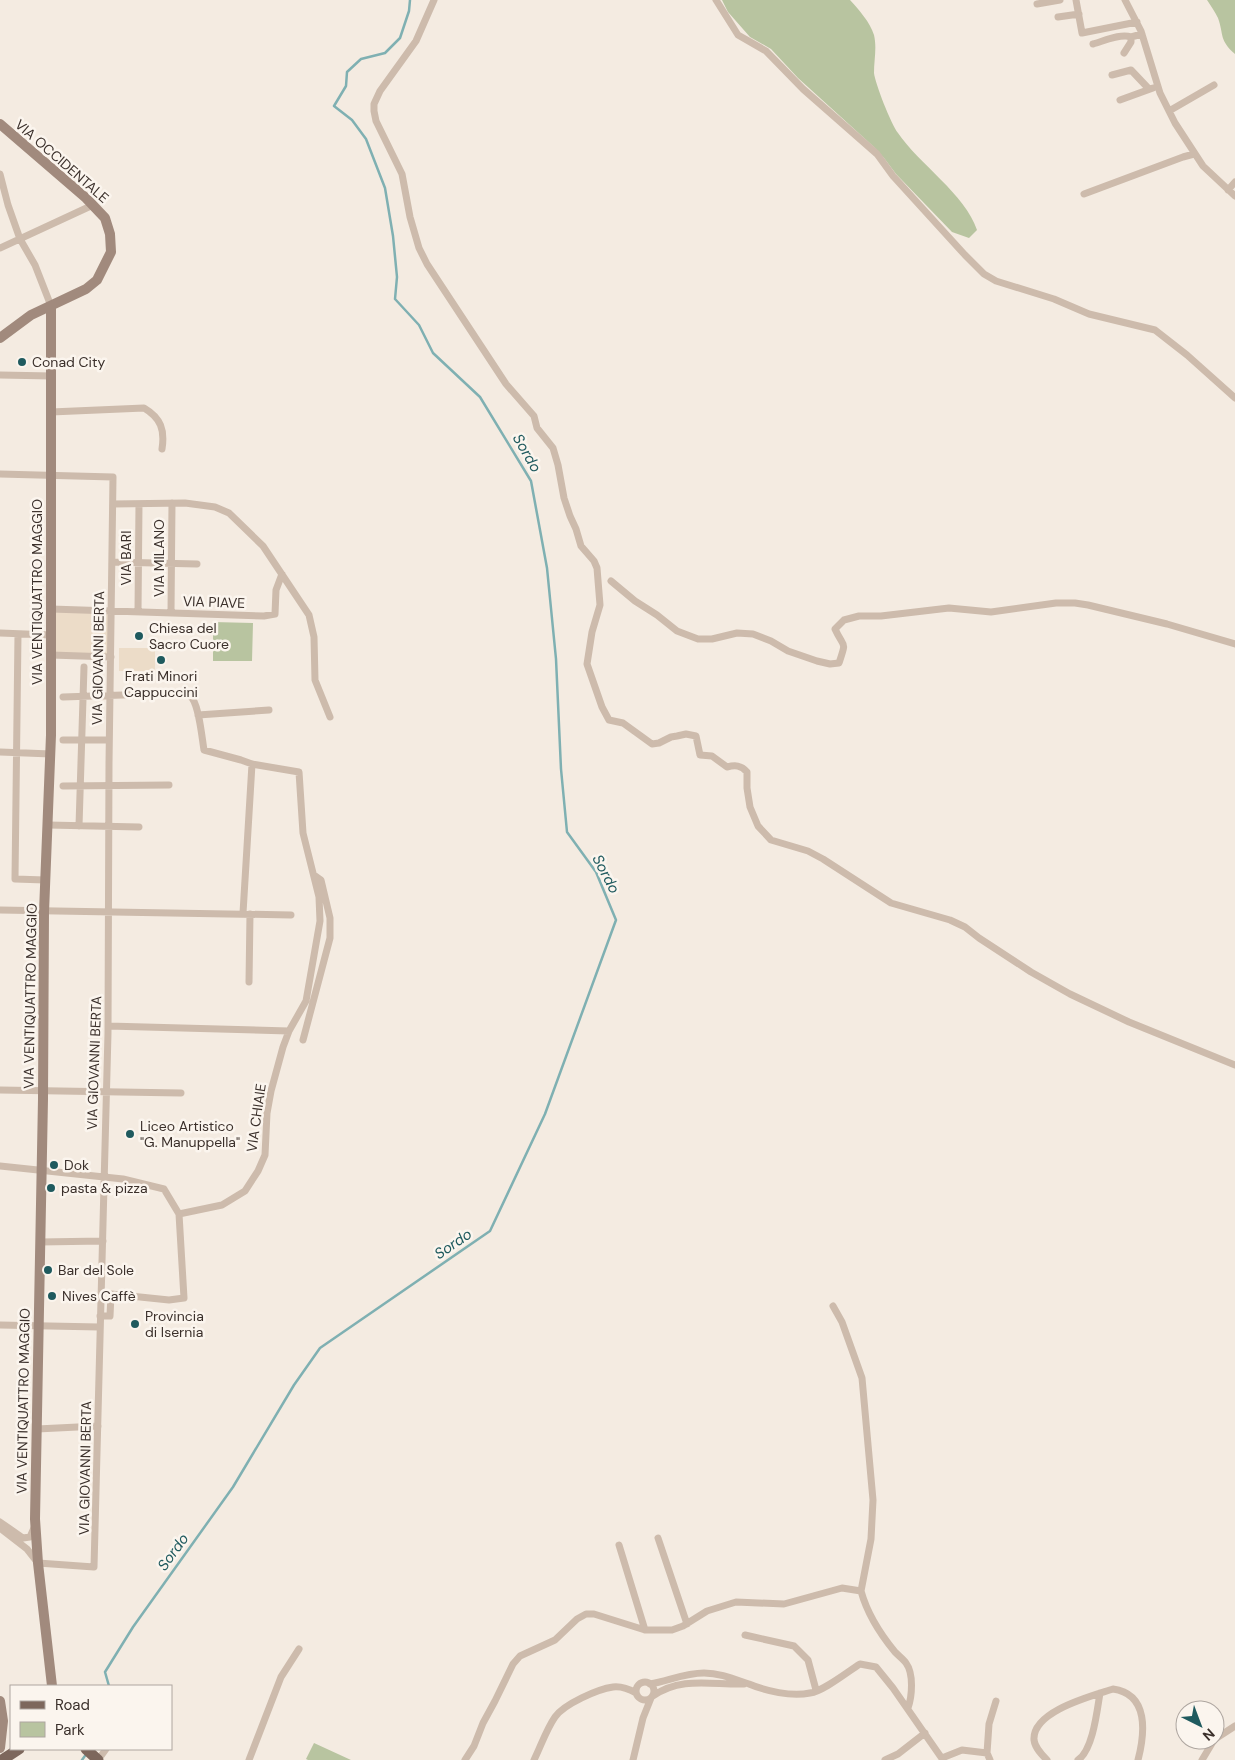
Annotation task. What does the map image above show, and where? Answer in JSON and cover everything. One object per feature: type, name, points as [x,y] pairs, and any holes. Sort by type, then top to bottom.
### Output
[{"type":"main road","name":"VIA OCCIDENTALE","points":[[0,124],[106,218],[110,234],[111,252],[97,280],[86,289],[31,315],[0,338]]},
{"type":"main road","name":"VIA VENTIQUATTRO MAGGIO","points":[[50,306],[52,376],[51,754],[44,912],[35,1518],[38,1563],[52,1685]]},
{"type":"main road","points":[[1,1711],[10,1729]]},
{"type":"main road","points":[[0,1748],[1,1711]]},
{"type":"main road","points":[[2,1760],[17,1750]]},
{"type":"main road","points":[[87,1750],[98,1760]]},
{"type":"street","points":[[434,0],[416,42],[380,90],[374,104],[376,121],[402,174],[410,217],[427,264],[506,384],[534,416],[538,428],[553,448],[564,498],[576,529],[580,546],[594,561],[597,568],[600,605],[592,632],[588,664],[608,720],[623,723],[652,744],[686,734],[696,736],[700,756],[712,756],[727,767],[734,765],[743,767],[747,772],[750,807],[758,826],[771,840],[808,851],[890,902],[950,920],[965,927],[1031,972],[1079,998],[1129,1022],[1235,1065]]},
{"type":"street","points":[[716,0],[738,35],[766,51],[803,89],[877,154],[899,183],[964,255],[984,274],[996,281],[1054,299],[1089,314],[1155,330],[1175,345],[1235,398]]},
{"type":"street","points":[[1037,4],[1060,0]]},
{"type":"street","points":[[1071,0],[1077,0],[1082,33],[1137,22]]},
{"type":"street","points":[[1125,0],[1142,34],[1158,86],[1169,112],[1203,166],[1235,196]]},
{"type":"street","points":[[1058,17],[1079,14]]},
{"type":"street","points":[[1093,44],[1128,35],[1131,37],[1142,34]]},
{"type":"street","points":[[1124,52],[1131,42],[1131,37]]},
{"type":"street","points":[[1112,75],[1131,70],[1148,88]]},
{"type":"street","points":[[1169,112],[1214,85]]},
{"type":"street","points":[[1132,91],[1158,86]]},
{"type":"street","points":[[1120,100],[1148,88]]},
{"type":"street","points":[[1084,194],[1194,154]]},
{"type":"street","points":[[0,174],[4,206],[35,265],[50,306]]},
{"type":"street","points":[[1228,190],[1235,182]]},
{"type":"street","points":[[0,248],[93,206]]},
{"type":"street","points":[[0,375],[52,376]]},
{"type":"street","points":[[51,412],[144,408],[155,415],[164,435],[162,449]]},
{"type":"street","points":[[0,474],[51,476]]},
{"type":"street","name":"VIA GIOVANNI BERTA","points":[[38,1563],[94,1567],[110,912],[109,740],[113,477],[51,476]]},
{"type":"street","points":[[113,504],[172,503],[215,507],[229,513],[263,546],[309,615],[314,637],[315,680],[330,718]]},
{"type":"street","name":"VIA MILANO","points":[[171,613],[172,503]]},
{"type":"street","name":"VIA BARI","points":[[138,612],[139,504]]},
{"type":"street","points":[[112,562],[197,564]]},
{"type":"street","name":"VIA PIAVE","points":[[51,609],[264,616],[275,614],[276,590],[282,574]]},
{"type":"street","points":[[611,581],[641,606],[682,634],[704,640],[737,632],[753,634],[771,641],[788,651],[830,664],[839,663],[844,648],[844,642],[835,629],[844,620],[858,616],[887,616],[949,608],[991,612],[1056,603],[1081,604],[1167,624],[1235,644]]},
{"type":"street","points":[[0,633],[51,635]]},
{"type":"street","points":[[18,634],[14,879],[45,880]]},
{"type":"street","points":[[51,655],[110,657]]},
{"type":"street","points":[[79,826],[84,666]]},
{"type":"street","points":[[64,696],[182,693],[189,695],[194,700],[204,750],[252,764],[299,772],[303,833],[314,874],[320,880],[330,918],[330,938],[303,1040]]},
{"type":"street","points":[[198,715],[269,710]]},
{"type":"street","points":[[62,740],[109,740]]},
{"type":"street","points":[[0,752],[51,754]]},
{"type":"street","points":[[249,982],[247,914],[252,764]]},
{"type":"street","points":[[63,786],[109,784],[169,785]]},
{"type":"street","points":[[48,826],[139,827]]},
{"type":"street","name":"VIA CHIAIE","points":[[179,1214],[222,1205],[245,1191],[258,1172],[265,1155],[267,1113],[271,1091],[289,1031],[306,1001],[318,940],[320,913],[314,874]]},
{"type":"street","points":[[0,910],[291,915]]},
{"type":"street","points":[[108,1026],[289,1031]]},
{"type":"street","points":[[0,1090],[181,1093]]},
{"type":"street","points":[[0,1166],[123,1179],[164,1189],[179,1214],[184,1298],[169,1300],[111,1294],[110,1316],[100,1316]]},
{"type":"street","points":[[40,1242],[103,1241]]},
{"type":"street","points":[[833,1306],[842,1322],[862,1378],[866,1443],[873,1500],[871,1539],[862,1591],[865,1603],[881,1633],[907,1664],[912,1685],[908,1708]]},
{"type":"street","points":[[0,1324],[99,1327]]},
{"type":"street","points":[[37,1429],[98,1426]]},
{"type":"street","points":[[0,1522],[23,1538],[30,1537],[33,1533],[35,1518]]},
{"type":"street","points":[[0,1528],[27,1549],[38,1563]]},
{"type":"street","points":[[658,1538],[687,1624]]},
{"type":"street","points":[[619,1545],[645,1630]]},
{"type":"street","points":[[465,1760],[474,1746],[510,1668],[520,1656],[555,1640],[577,1619],[586,1614],[603,1616],[645,1630],[672,1630],[687,1624],[707,1611],[736,1602],[784,1604],[842,1588],[862,1591]]},
{"type":"street","points":[[746,1635],[794,1646],[808,1660],[816,1690]]},
{"type":"street","points":[[249,1760],[281,1676],[300,1649]]},
{"type":"street","points":[[643,1718],[637,1695],[637,1687],[641,1682],[650,1684],[671,1678],[703,1673],[735,1679],[747,1684],[785,1693],[810,1693],[834,1682],[860,1664],[876,1667],[908,1708],[943,1759],[962,1750],[988,1756],[989,1724],[996,1701]]},
{"type":"street","points":[[534,1760],[555,1716],[567,1706],[603,1689],[615,1687],[630,1690],[646,1700],[680,1684],[696,1682],[747,1684]]},
{"type":"street","points":[[642,1760],[634,1757],[643,1718],[654,1691],[650,1684]]},
{"type":"street","points":[[1047,1760],[1040,1753],[1034,1740],[1038,1726],[1052,1712],[1113,1689],[1122,1690],[1136,1701],[1139,1708],[1143,1727],[1142,1746],[1138,1760]]},
{"type":"street","points":[[1078,1760],[1084,1756],[1089,1744],[1100,1693]]},
{"type":"street","points":[[885,1760],[898,1754],[925,1733]]},
{"type":"green space","points":[[722,0],[850,0],[867,21],[874,35],[875,78],[895,128],[907,145],[963,204],[977,230],[969,238],[952,232],[896,174],[874,147],[798,78],[771,49],[750,37],[728,12]]},
{"type":"green space","points":[[1207,0],[1235,0],[1235,54],[1226,45],[1218,18]]},
{"type":"green space","points":[[213,622],[253,623],[252,661],[213,661]]},
{"type":"green space","points":[[314,1743],[351,1760],[308,1760],[306,1759]]},
{"type":"shaded area","points":[[54,612],[110,613],[109,655],[53,654]]},
{"type":"shaded area","points":[[119,648],[155,648],[155,671],[119,671]]},
{"type":"waterway","name":"Sordo","points":[[109,1685],[105,1672],[133,1627],[233,1487],[294,1385],[320,1348],[490,1231],[545,1114],[616,920],[596,872],[567,832],[561,769],[556,659],[547,568],[531,481],[480,397],[433,353],[419,325],[395,299],[397,277],[393,236],[385,188],[366,139],[352,120],[334,106],[346,86],[347,72],[361,59],[385,53],[400,38],[409,11],[410,0]]},
{"type":"waterway","name":"Sordo","points":[[82,1760],[87,1753]]},
{"type":"place","name":"Conad City","points":[[22,362]]},
{"type":"place","name":"Chiesa del Sacro Cuore","points":[[139,636]]},
{"type":"place","name":"Frati Minori Cappuccini","points":[[161,660]]},
{"type":"place","name":"Liceo Artistico \"G. Manuppella\"","points":[[130,1134]]},
{"type":"place","name":"Dok","points":[[54,1165]]},
{"type":"place","name":"pasta & pizza","points":[[51,1188]]},
{"type":"place","name":"Bar del Sole","points":[[48,1270]]},
{"type":"place","name":"Nives Caffè","points":[[52,1296]]},
{"type":"place","name":"Provincia di Isernia","points":[[135,1324]]}]
